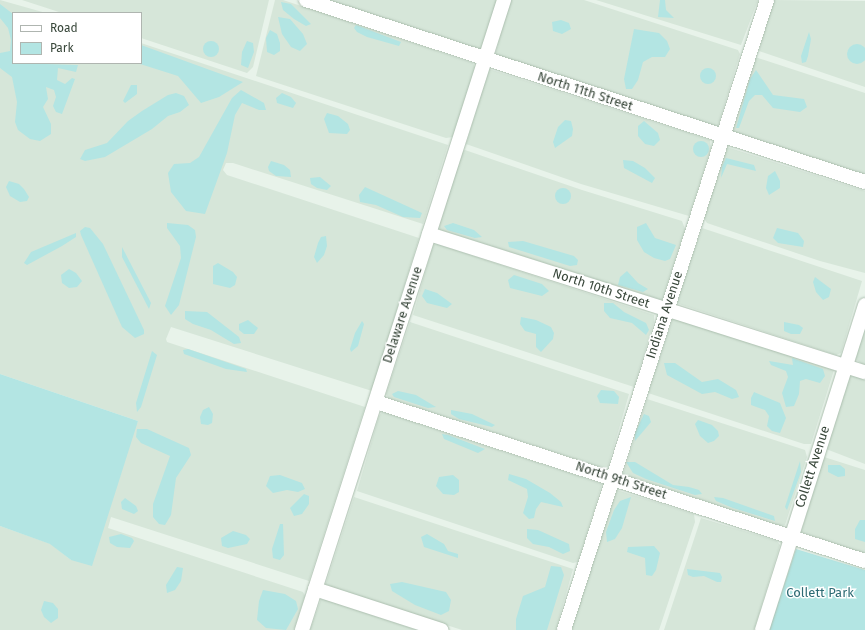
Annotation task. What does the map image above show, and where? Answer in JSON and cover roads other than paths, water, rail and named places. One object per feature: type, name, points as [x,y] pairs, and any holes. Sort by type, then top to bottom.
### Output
[{"type":"street","name":"North 11th Street","points":[[306,0],[865,182]]},
{"type":"street","name":"Delaware Avenue","points":[[302,630],[504,0]]},
{"type":"street","name":"Indiana Avenue","points":[[564,630],[767,0]]},
{"type":"street","name":"North 10th Street","points":[[429,234],[865,372]]},
{"type":"street","name":"Collett Avenue","points":[[762,630],[865,304]]},
{"type":"street","name":"North 9th Street","points":[[376,402],[865,561]]},
{"type":"street","points":[[315,589],[441,630]]},
{"type":"park label","name":"Collett Park","points":[[820,593]]}]
